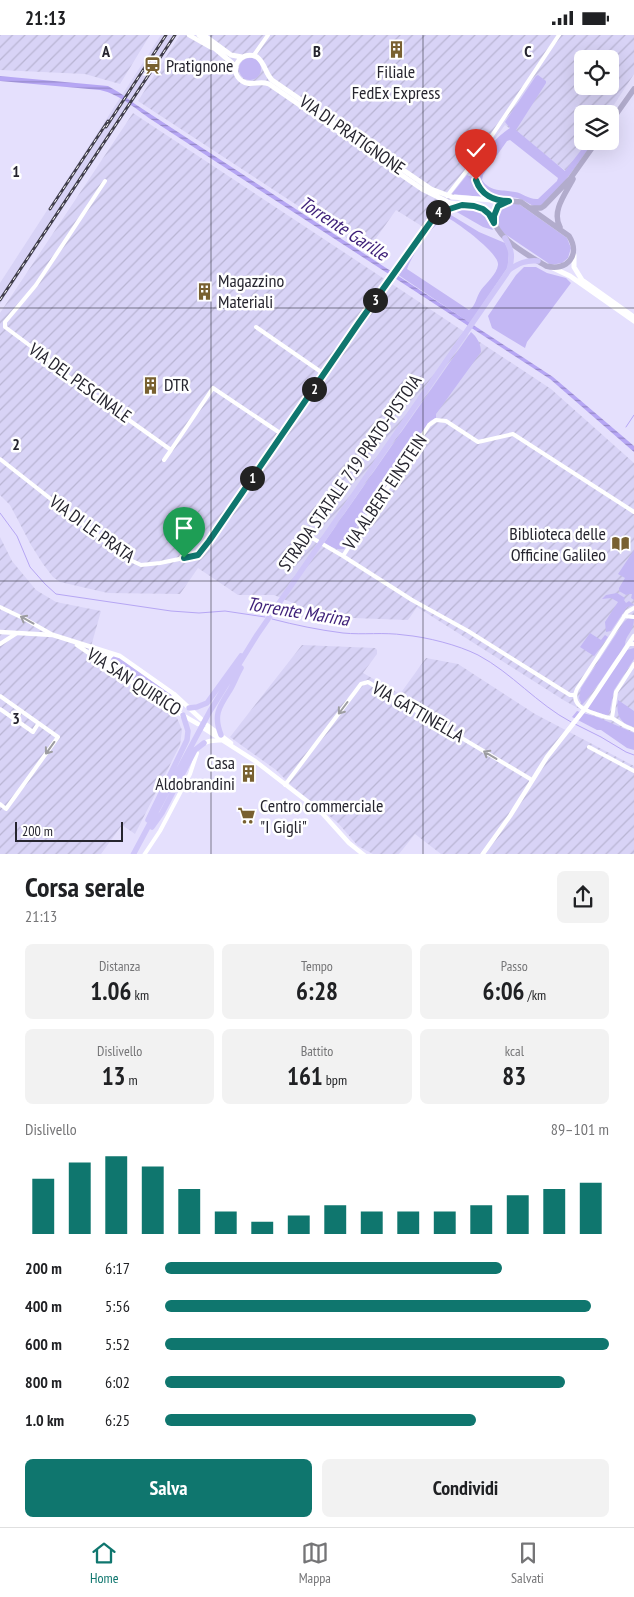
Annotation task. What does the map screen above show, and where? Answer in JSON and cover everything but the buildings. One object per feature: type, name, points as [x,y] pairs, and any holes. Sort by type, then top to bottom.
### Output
[{"type":"highway","points":[[505,238],[512,253],[509,270]]},
{"type":"highway","points":[[509,270],[527,261],[538,261]]},
{"type":"highway","name":"STRADA STATALE 719 PRATO-PISTOIA","points":[[134,854],[210,711],[256,636],[509,270]]},
{"type":"highway","points":[[189,708],[207,703],[256,636]]},
{"type":"highway","points":[[221,738],[217,725],[219,707],[256,636]]},
{"type":"highway","points":[[139,845],[154,806],[187,739],[188,731],[182,715]]},
{"type":"highway","points":[[139,845],[162,813],[195,750],[204,743]]},
{"type":"main road","points":[[201,35],[217,51]]},
{"type":"main road","points":[[201,35],[230,55],[242,57],[254,55]]},
{"type":"main road","name":"VIA DI PRATIGNONE","points":[[217,51],[236,67],[236,75],[242,81],[250,84],[258,81],[265,82],[274,87],[406,179],[445,198]]},
{"type":"main road","name":"VIA DI PRATIGNONE","points":[[254,55],[261,59],[269,77],[277,83],[445,198]]},
{"type":"main road","points":[[236,67],[239,59],[242,57]]},
{"type":"main road","points":[[258,81],[263,75],[264,67]]},
{"type":"main road","points":[[619,110],[634,89]]},
{"type":"main road","points":[[563,231],[557,222],[557,212],[580,166],[591,150]]},
{"type":"main road","points":[[530,208],[541,208],[544,206],[580,166]]},
{"type":"main road","points":[[445,198],[521,202],[563,231],[573,241],[574,267],[582,279],[634,317]]},
{"type":"main road","points":[[445,198],[462,205],[483,209],[489,214],[496,229],[505,238],[546,266],[570,276],[634,321]]},
{"type":"main road","points":[[494,223],[494,216],[498,206],[509,201]]},
{"type":"main road","points":[[553,268],[566,264],[574,255]]},
{"type":"street","name":"VIA DI PRATIGNONE","points":[[190,35],[217,51]]},
{"type":"street","points":[[254,55],[268,35]]},
{"type":"street","name":"VIA DI LE PRATA","points":[[0,459],[126,558],[141,565],[198,555],[283,435],[389,279],[437,213],[445,198],[479,155],[559,35]]},
{"type":"street","points":[[479,155],[475,170],[478,187],[484,193],[499,201]]},
{"type":"street","points":[[465,174],[472,175],[476,180]]},
{"type":"street","name":"VIA DEL PESCINALE","points":[[105,181],[36,285],[5,322],[5,327],[48,359],[53,366],[171,450]]},
{"type":"street","points":[[437,213],[462,205]]},
{"type":"street","points":[[256,327],[324,374]]},
{"type":"street","points":[[164,460],[213,388],[283,435]]},
{"type":"street","name":"VIA ALBERT EINSTEIN","points":[[343,556],[429,425],[436,420],[446,421],[478,442],[513,434],[634,512]]},
{"type":"street","name":"VIA ALBERT EINSTEIN","points":[[302,532],[412,601],[468,631],[570,695],[574,695],[577,703],[587,711],[605,717],[612,717],[625,727],[634,730]]},
{"type":"street","points":[[0,607],[53,635]]},
{"type":"street","points":[[574,695],[624,616],[634,608]]},
{"type":"street","points":[[624,616],[634,617]]},
{"type":"street","points":[[1,633],[3,635],[1,642]]},
{"type":"street","name":"VIA SAN QUIRICO","points":[[1,633],[53,635],[120,656],[174,694],[199,721],[182,715],[165,705],[69,641]]},
{"type":"street","points":[[1,642],[17,633]]},
{"type":"street","points":[[483,854],[510,816],[532,780],[631,644],[634,636]]},
{"type":"street","points":[[109,666],[109,658],[113,654]]},
{"type":"street","points":[[612,717],[616,692],[634,664]]},
{"type":"street","name":"VIA GATTINELLA","points":[[285,785],[361,684],[368,682],[532,780]]},
{"type":"street","points":[[165,705],[173,704],[174,694]]},
{"type":"street","points":[[0,696],[58,737],[6,809],[0,804]]},
{"type":"street","points":[[0,709],[33,732],[38,724]]},
{"type":"street","points":[[206,727],[244,753],[317,809],[348,843],[363,854]]},
{"type":"street","points":[[145,854],[160,831],[190,774],[198,751],[204,743],[221,738]]},
{"type":"street","points":[[589,747],[634,771]]},
{"type":"shaded area","points":[[0,35],[150,35],[120,84],[85,74],[0,70]]},
{"type":"shaded area","points":[[161,35],[177,35],[0,304],[0,283]]},
{"type":"shaded area","points":[[180,35],[634,35],[634,74],[614,105],[574,105],[574,150],[581,150],[566,171],[505,125],[428,230],[396,210],[367,251],[138,101]]},
{"type":"shaded area","points":[[250,58],[258,61],[261,69],[258,77],[250,80],[242,77],[239,69],[242,61]]},
{"type":"shaded area","points":[[538,75],[546,83],[516,130],[565,171],[581,150],[587,150],[555,193],[541,206],[532,205],[517,198],[490,194],[481,187],[477,178],[481,159],[494,141],[510,128],[505,122]],"holes":[[[510,140],[558,178],[538,199],[510,191],[493,189],[482,180],[483,175],[507,141]]]},
{"type":"shaded area","points":[[0,76],[108,86],[120,93],[553,377],[634,446],[634,452],[550,379],[122,99],[100,90],[0,81]]},
{"type":"shaded area","points":[[133,113],[551,389],[634,463],[634,735],[598,719],[565,701],[417,607],[408,620],[326,617],[274,595],[238,595],[198,568],[180,594],[108,593],[60,582],[53,577],[31,545],[10,505],[0,495],[0,313]]},
{"type":"shaded area","points":[[467,175],[472,177],[483,197],[452,194]]},
{"type":"shaded area","points":[[510,203],[519,204],[567,238],[571,248],[568,258],[562,263],[551,265],[502,232],[497,223],[497,215],[505,205]]},
{"type":"shaded area","points":[[464,208],[483,212],[493,230],[483,227],[455,211]]},
{"type":"shaded area","points":[[446,212],[479,232],[505,243],[509,251],[508,267],[470,323],[397,274],[426,232]],"holes":[[[448,218],[486,247],[497,260],[498,265],[494,275],[481,290],[469,310],[407,269],[418,247],[430,231],[442,220]]]},
{"type":"shaded area","points":[[524,267],[536,267],[547,273],[566,278],[571,283],[527,342],[525,348],[492,328],[488,316],[516,275]]},
{"type":"shaded area","points":[[471,332],[478,341],[481,352],[436,414],[436,418],[430,421],[418,439],[415,437],[401,458],[404,460],[395,473],[392,472],[378,493],[381,495],[372,508],[369,507],[356,527],[358,529],[346,548],[338,549],[325,544],[324,543]]},
{"type":"shaded area","points":[[0,537],[12,561],[36,590],[56,602],[101,611],[88,657],[177,718],[182,730],[180,745],[135,834],[122,825],[101,854],[0,854]]},
{"type":"shaded area","points":[[634,550],[634,600],[631,598],[632,594],[626,595],[619,591],[625,578],[618,574]]},
{"type":"shaded area","points":[[617,593],[625,598],[626,603],[629,601],[634,605],[627,607],[611,631],[606,632],[605,622],[618,602],[611,598],[602,599],[606,595]]},
{"type":"shaded area","points":[[629,618],[634,619],[634,623],[625,645],[582,705],[579,698],[581,688],[624,622]]},
{"type":"shaded area","points":[[590,633],[601,640],[605,635],[608,637],[594,656],[580,647]]},
{"type":"shaded area","points":[[302,645],[375,648],[377,654],[363,673],[400,694],[426,658],[458,664],[535,714],[634,766],[634,854],[441,854],[415,834],[399,854],[373,854],[358,846],[338,823],[293,787],[276,770],[230,737]]},
{"type":"shaded area","points":[[634,648],[634,659],[614,690],[609,714],[606,715],[587,709],[627,650]]},
{"type":"shaded area","points":[[113,656],[117,656],[172,695],[172,702],[167,704],[111,666],[109,661]]},
{"type":"shaded area","points":[[618,700],[634,711],[634,727],[625,723],[618,714]]},
{"type":"shaded area","points":[[577,711],[597,717],[634,733],[634,750],[627,748],[601,730],[597,730],[572,717]]},
{"type":"waterway","points":[[626,427],[634,415]]},
{"type":"waterway","name":"Torrente Marina","points":[[0,513],[17,536],[30,567],[56,594],[171,611],[199,613],[225,611],[265,617]]},
{"type":"waterway","name":"Torrente Marina","points":[[272,619],[343,633],[413,636],[461,648],[490,662],[559,715],[571,722]]},
{"type":"waterway","name":"Torrente Marina","points":[[575,724],[634,755]]},
{"type":"railway","points":[[106,127],[166,35]]},
{"type":"railway","points":[[0,300],[175,35]]},
{"type":"railway","points":[[50,209],[108,121]]},
{"type":"place","name":"Filiale FedEx Express","points":[[396,49]]},
{"type":"place","name":"Pratignone","points":[[152,66]]},
{"type":"place","name":"Magazzino Materiali","points":[[204,291]]},
{"type":"place","name":"DTR","points":[[150,385]]},
{"type":"place","name":"Biblioteca delle Officine Galileo","points":[[620,544]]},
{"type":"place","name":"Casa Aldobrandini","points":[[249,773]]},
{"type":"place","name":"Centro commerciale \"I Gigli\"","points":[[246,816]]},
{"type":"route","points":[[184,558],[198,555],[209,541],[394,272],[437,213],[462,205],[474,206],[483,209],[489,214],[494,223],[494,216],[498,206],[509,201],[499,201],[488,197],[481,190],[476,180]]},
{"type":"water label","name":"Torrente Garille","points":[[344,228]]}]
